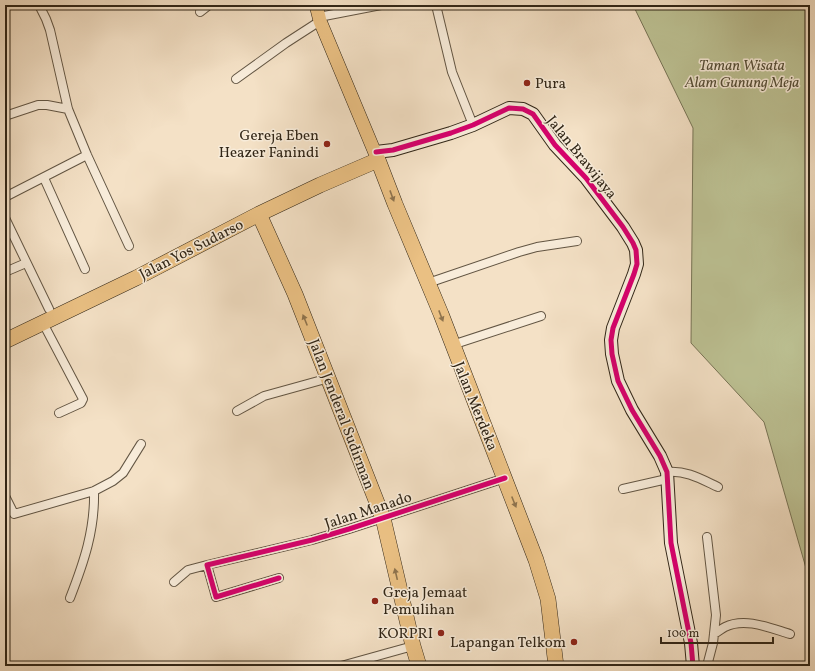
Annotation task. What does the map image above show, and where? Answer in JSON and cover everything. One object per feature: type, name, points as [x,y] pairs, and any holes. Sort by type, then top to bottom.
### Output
[{"type":"highway","name":"Jalan Yos Sudarso","points":[[5,341],[46,316],[320,185],[377,156]]},
{"type":"highway","name":"Jalan Yos Sudarso","points":[[112,284],[254,205],[377,156]]},
{"type":"highway","name":"Jalan Merdeka","points":[[377,156],[395,204],[441,314],[536,560],[548,599],[556,666]]},
{"type":"highway","name":"Jalan Jenderal Sudirman","points":[[259,214],[295,294],[383,518],[419,666]]},
{"type":"highway","name":"Jalan Yos Sudarso","points":[[5,331],[46,316]]},
{"type":"main road","points":[[318,14],[377,156]]},
{"type":"street","points":[[39,5],[46,19],[68,109],[87,156],[129,246]]},
{"type":"street","points":[[200,12],[209,5]]},
{"type":"street","points":[[236,79],[286,43],[318,14],[381,5]]},
{"type":"street","points":[[436,5],[452,72],[473,125]]},
{"type":"street","points":[[5,116],[38,105],[68,109]]},
{"type":"street","name":"Jalan Brawijaya","points":[[377,156],[451,133],[473,125],[509,108],[523,109],[533,114],[555,145],[602,198],[633,243],[636,250],[637,264],[613,328],[611,340],[612,354],[618,381],[632,410],[660,456],[667,475],[671,543],[687,621],[693,666]]},
{"type":"street","points":[[5,198],[87,156]]},
{"type":"street","points":[[44,178],[85,269]]},
{"type":"street","points":[[5,218],[26,263],[46,316],[83,399],[81,403],[59,413]]},
{"type":"street","points":[[428,283],[525,250],[577,241]]},
{"type":"street","points":[[5,272],[26,263]]},
{"type":"street","points":[[452,345],[541,316]]},
{"type":"street","points":[[237,411],[264,396],[329,378]]},
{"type":"street","points":[[5,496],[14,514],[94,491],[113,481],[123,473],[140,444]]},
{"type":"street","points":[[623,489],[678,471],[718,487]]},
{"type":"street","name":"Jalan Manado","points":[[174,582],[188,570],[312,540],[505,478]]},
{"type":"street","points":[[70,598],[81,569],[91,533],[94,508],[94,491]]},
{"type":"street","points":[[707,537],[716,615],[714,634],[707,666]]},
{"type":"street","points":[[207,565],[216,597],[278,578]]},
{"type":"street","points":[[714,634],[725,627],[738,623],[752,624],[790,634]]},
{"type":"street","points":[[341,666],[413,646]]},
{"type":"green space","name":"Taman Wisata Alam Gunung Meja","points":[[633,5],[810,5],[810,582],[764,422],[691,343],[693,128]]},
{"type":"cycle path","points":[[376,152],[393,150],[451,133],[473,125],[509,108],[523,109],[533,114],[555,145],[586,178],[623,227],[633,243],[636,250],[637,264],[613,328],[611,340],[612,354],[618,381],[632,410],[660,456],[667,472],[671,543],[691,643],[693,666]]},
{"type":"cycle path","points":[[279,578],[216,597],[207,565],[312,540],[505,478]]},
{"type":"place","name":"Pura","points":[[527,83]]},
{"type":"place","name":"Gereja Eben Heazer Fanindi","points":[[327,144]]},
{"type":"place","name":"Greja Jemaat Pemulihan","points":[[375,601]]},
{"type":"place","name":"KORPRI","points":[[441,633]]},
{"type":"place","name":"Lapangan Telkom","points":[[574,642]]}]
